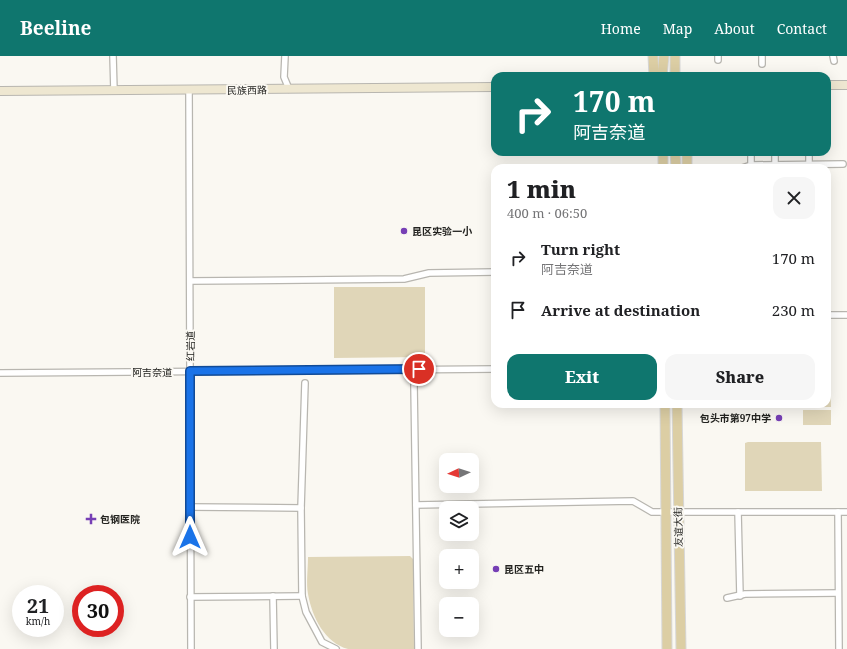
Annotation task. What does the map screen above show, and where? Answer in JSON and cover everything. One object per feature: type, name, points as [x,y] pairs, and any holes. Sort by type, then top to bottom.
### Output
[{"type":"main road","points":[[654,56],[654,72]]},
{"type":"main road","points":[[662,72],[664,56]]},
{"type":"main road","points":[[675,56],[675,72]]},
{"type":"main road","points":[[831,86],[847,85]]},
{"type":"main road","name":"民族西路","points":[[0,91],[189,91],[491,87]]},
{"type":"main road","name":"友谊大街","points":[[665,408],[667,649]]},
{"type":"main road","name":"友谊大街","points":[[677,408],[681,649]]},
{"type":"street","points":[[114,56],[114,91]]},
{"type":"street","points":[[285,56],[284,77],[289,89]]},
{"type":"street","points":[[762,56],[762,64]]},
{"type":"street","name":"红岩道","points":[[189,91],[191,649]]},
{"type":"street","points":[[831,165],[843,164]]},
{"type":"street","points":[[190,281],[404,279],[429,273],[491,272]]},
{"type":"street","points":[[831,315],[847,315]]},
{"type":"street","name":"阿吉奈道","points":[[0,373],[491,368]]},
{"type":"street","points":[[305,383],[301,508],[302,596],[306,612],[322,642],[336,649]]},
{"type":"street","points":[[414,385],[418,649]]},
{"type":"street","points":[[416,505],[633,501],[652,512],[847,512]]},
{"type":"street","points":[[190,507],[301,508]]},
{"type":"street","points":[[738,512],[740,596]]},
{"type":"street","points":[[838,512],[839,649]]},
{"type":"street","points":[[728,598],[740,596],[838,593]]},
{"type":"street","points":[[274,596],[274,649]]},
{"type":"street","points":[[190,597],[302,596]]},
{"type":"shaded area","points":[[334,287],[425,287],[425,357],[334,358]]},
{"type":"shaded area","points":[[803,410],[831,410],[831,425],[803,425]]},
{"type":"shaded area","points":[[821,442],[822,491],[745,491],[745,443]]},
{"type":"shaded area","points":[[410,556],[413,559],[414,649],[348,649],[340,646],[326,635],[316,620],[310,603],[307,585],[308,557]]},
{"type":"place","name":"昆区实验一小","points":[[404,231]]},
{"type":"place","name":"包头市第97中学","points":[[779,418]]},
{"type":"place","name":"包钢医院","points":[[91,519]]},
{"type":"place","name":"昆区五中","points":[[496,569]]},
{"type":"route","points":[[190,537],[190,371],[419,369]]}]
